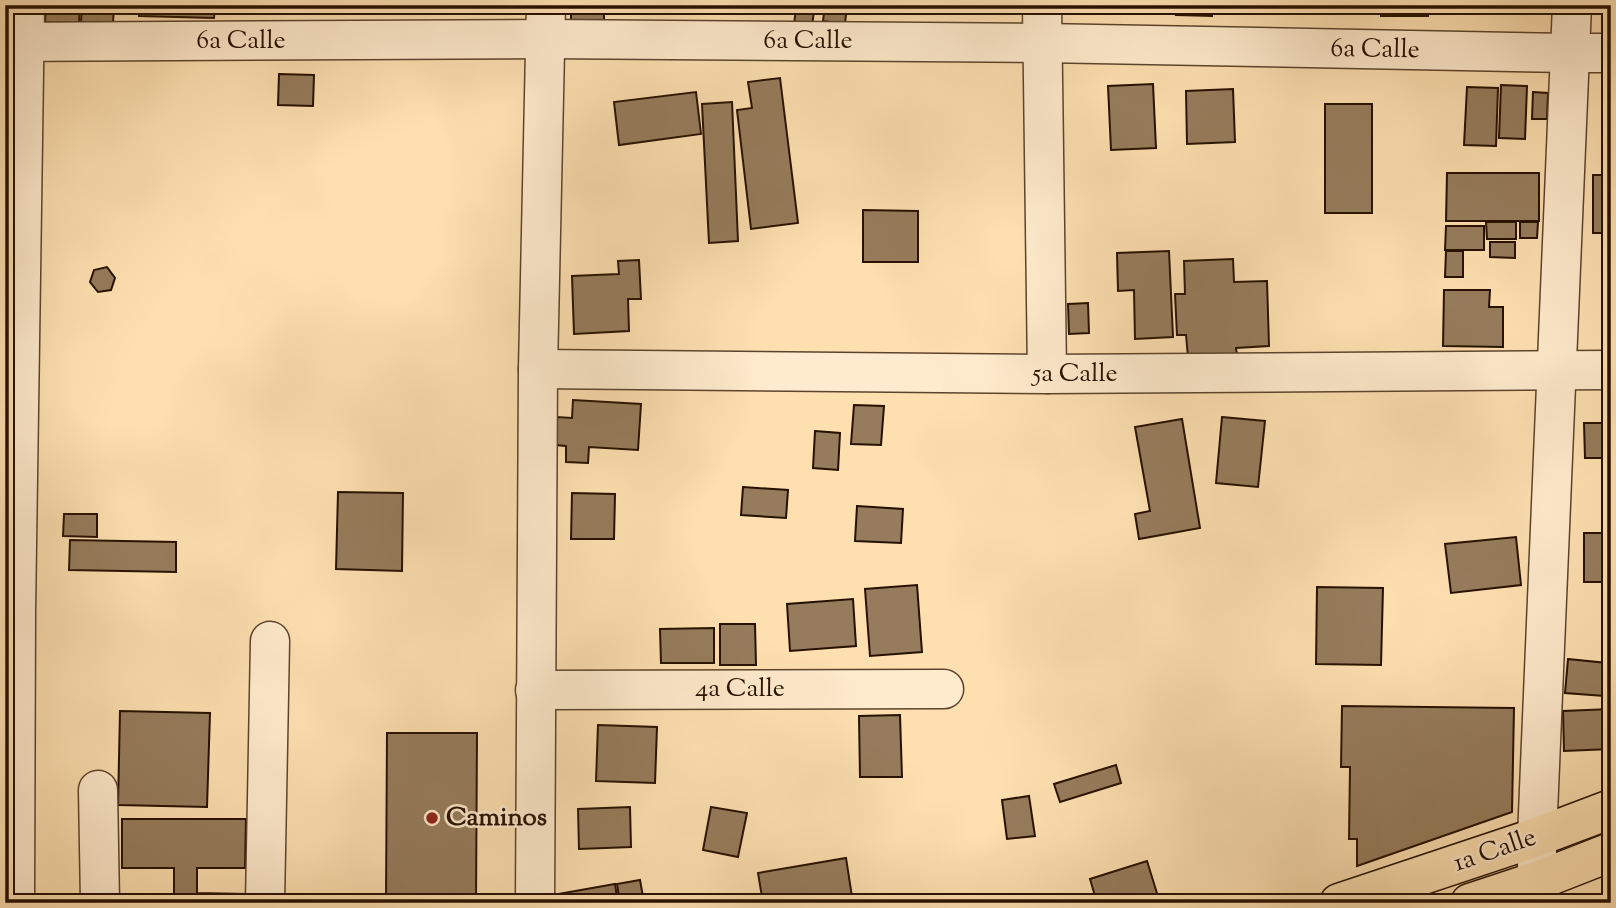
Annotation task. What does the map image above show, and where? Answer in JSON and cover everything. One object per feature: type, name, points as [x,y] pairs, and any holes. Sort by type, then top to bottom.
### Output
[{"type":"main road","name":"1a Calle","points":[[1339,903],[1537,837],[1611,809]]},
{"type":"main road","name":"1a Calle","points":[[1470,903],[1537,881],[1611,852]]},
{"type":"street","points":[[1042,5],[1047,374]]},
{"type":"street","points":[[1537,881],[1572,5]]},
{"type":"street","points":[[534,903],[538,369],[546,22]]},
{"type":"street","name":"6a Calle","points":[[15,34],[546,22],[1042,43],[1611,53]]},
{"type":"street","points":[[15,34],[10,614],[10,840],[15,903]]},
{"type":"street","name":"5a Calle","points":[[538,369],[1047,374],[1611,370]]},
{"type":"street","points":[[265,903],[271,641]]},
{"type":"street","name":"4a Calle","points":[[535,690],[944,689]]},
{"type":"street","points":[[98,790],[100,903]]},
{"type":"building","points":[[46,5],[80,5],[79,23],[45,22]]},
{"type":"building","points":[[82,5],[114,5],[113,23],[81,22]]},
{"type":"building","points":[[140,5],[215,5],[214,18],[139,16]]},
{"type":"building","points":[[571,5],[604,5],[604,22],[571,21]]},
{"type":"building","points":[[825,5],[847,5],[845,24],[823,21]]},
{"type":"building","points":[[1177,5],[1212,5],[1212,16],[1176,15]]},
{"type":"building","points":[[1230,5],[1285,5],[1285,14],[1230,14]]},
{"type":"building","points":[[1300,5],[1348,5],[1348,13],[1300,14]]},
{"type":"building","points":[[1381,5],[1428,5],[1428,16],[1381,16]]},
{"type":"building","points":[[796,9],[814,11],[812,26],[794,24]]},
{"type":"building","points":[[279,74],[314,75],[313,106],[278,105]]},
{"type":"building","points":[[780,78],[798,223],[751,229],[737,110],[752,108],[748,82]]},
{"type":"building","points":[[1153,84],[1156,148],[1111,150],[1108,86]]},
{"type":"building","points":[[1501,85],[1527,86],[1525,139],[1499,138]]},
{"type":"building","points":[[1467,87],[1498,88],[1496,146],[1464,145]]},
{"type":"building","points":[[1233,89],[1235,142],[1187,144],[1186,91]]},
{"type":"building","points":[[696,92],[701,134],[619,145],[614,102]]},
{"type":"building","points":[[1533,92],[1548,93],[1547,119],[1532,119]]},
{"type":"building","points":[[732,102],[738,241],[709,243],[702,104]]},
{"type":"building","points":[[1325,104],[1372,104],[1372,213],[1325,213]]},
{"type":"building","points":[[1447,173],[1539,173],[1539,221],[1446,221]]},
{"type":"building","points":[[1593,175],[1611,175],[1611,233],[1593,233]]},
{"type":"building","points":[[863,210],[918,211],[918,262],[863,262]]},
{"type":"building","points":[[1486,222],[1516,222],[1516,239],[1487,239]]},
{"type":"building","points":[[1520,222],[1538,222],[1537,238],[1520,238]]},
{"type":"building","points":[[1446,226],[1484,226],[1484,250],[1445,250]]},
{"type":"building","points":[[1490,242],[1515,242],[1515,258],[1490,257]]},
{"type":"building","points":[[1169,251],[1173,337],[1135,339],[1134,290],[1118,291],[1117,253]]},
{"type":"building","points":[[1446,251],[1463,251],[1463,277],[1445,277]]},
{"type":"building","points":[[1233,259],[1234,282],[1267,281],[1269,346],[1236,348],[1237,355],[1188,357],[1186,335],[1177,335],[1175,294],[1185,294],[1184,261]]},
{"type":"building","points":[[639,260],[641,299],[628,299],[629,331],[574,334],[572,276],[619,274],[618,261]]},
{"type":"building","points":[[107,267],[115,278],[111,290],[98,292],[90,282],[94,270]]},
{"type":"building","points":[[1444,290],[1490,290],[1489,307],[1503,307],[1503,347],[1443,346]]},
{"type":"building","points":[[1088,303],[1089,333],[1069,334],[1068,304]]},
{"type":"building","points":[[573,400],[641,404],[638,450],[589,447],[588,463],[566,462],[566,446],[555,445],[557,417],[572,418]]},
{"type":"building","points":[[854,405],[884,406],[881,445],[851,444]]},
{"type":"building","points":[[1222,417],[1265,421],[1258,487],[1216,483]]},
{"type":"building","points":[[1182,419],[1200,528],[1139,539],[1135,514],[1150,511],[1135,427]]},
{"type":"building","points":[[1584,423],[1606,423],[1607,458],[1585,458]]},
{"type":"building","points":[[815,431],[840,433],[838,470],[813,468]]},
{"type":"building","points":[[743,487],[788,490],[786,518],[741,515]]},
{"type":"building","points":[[338,492],[403,493],[402,571],[336,569]]},
{"type":"building","points":[[572,493],[615,494],[614,539],[571,539]]},
{"type":"building","points":[[857,506],[903,509],[901,543],[855,541]]},
{"type":"building","points":[[64,514],[97,514],[97,537],[63,536]]},
{"type":"building","points":[[1584,533],[1611,533],[1611,582],[1584,582]]},
{"type":"building","points":[[1516,537],[1521,585],[1451,593],[1445,544]]},
{"type":"building","points":[[70,540],[176,542],[176,572],[69,570]]},
{"type":"building","points":[[917,585],[922,652],[870,656],[865,589]]},
{"type":"building","points":[[1317,587],[1383,588],[1381,665],[1316,664]]},
{"type":"building","points":[[853,599],[856,646],[790,651],[787,604]]},
{"type":"building","points":[[720,624],[755,624],[756,665],[720,665]]},
{"type":"building","points":[[714,628],[714,663],[661,663],[660,629]]},
{"type":"building","points":[[1568,659],[1607,663],[1604,696],[1565,693]]},
{"type":"building","points":[[1342,706],[1514,708],[1512,812],[1357,866],[1357,839],[1349,839],[1350,767],[1341,767]]},
{"type":"building","points":[[1611,709],[1611,749],[1564,751],[1563,711]]},
{"type":"building","points":[[120,711],[210,713],[207,807],[118,805]]},
{"type":"building","points":[[900,715],[902,777],[860,777],[859,716]]},
{"type":"building","points":[[598,725],[657,727],[655,783],[596,781]]},
{"type":"building","name":"Caminos","points":[[387,733],[477,733],[476,903],[386,903]]},
{"type":"building","points":[[1116,765],[1121,783],[1060,802],[1054,784]]},
{"type":"building","points":[[1029,796],[1035,836],[1007,839],[1002,800]]},
{"type":"building","points":[[630,807],[631,847],[579,849],[578,809]]},
{"type":"building","points":[[711,807],[747,813],[738,857],[703,850]]},
{"type":"building","points":[[122,819],[246,819],[245,868],[197,868],[197,893],[246,894],[246,903],[118,903],[118,894],[174,895],[174,868],[122,868]]},
{"type":"building","points":[[846,858],[853,903],[763,903],[758,873]]},
{"type":"building","points":[[1147,861],[1160,903],[1097,903],[1090,879]]},
{"type":"building","points":[[640,880],[644,902],[620,903],[617,884]]},
{"type":"building","points":[[615,884],[618,903],[559,903],[558,894]]},
{"type":"place","name":"Caminos","points":[[432,818]]}]
